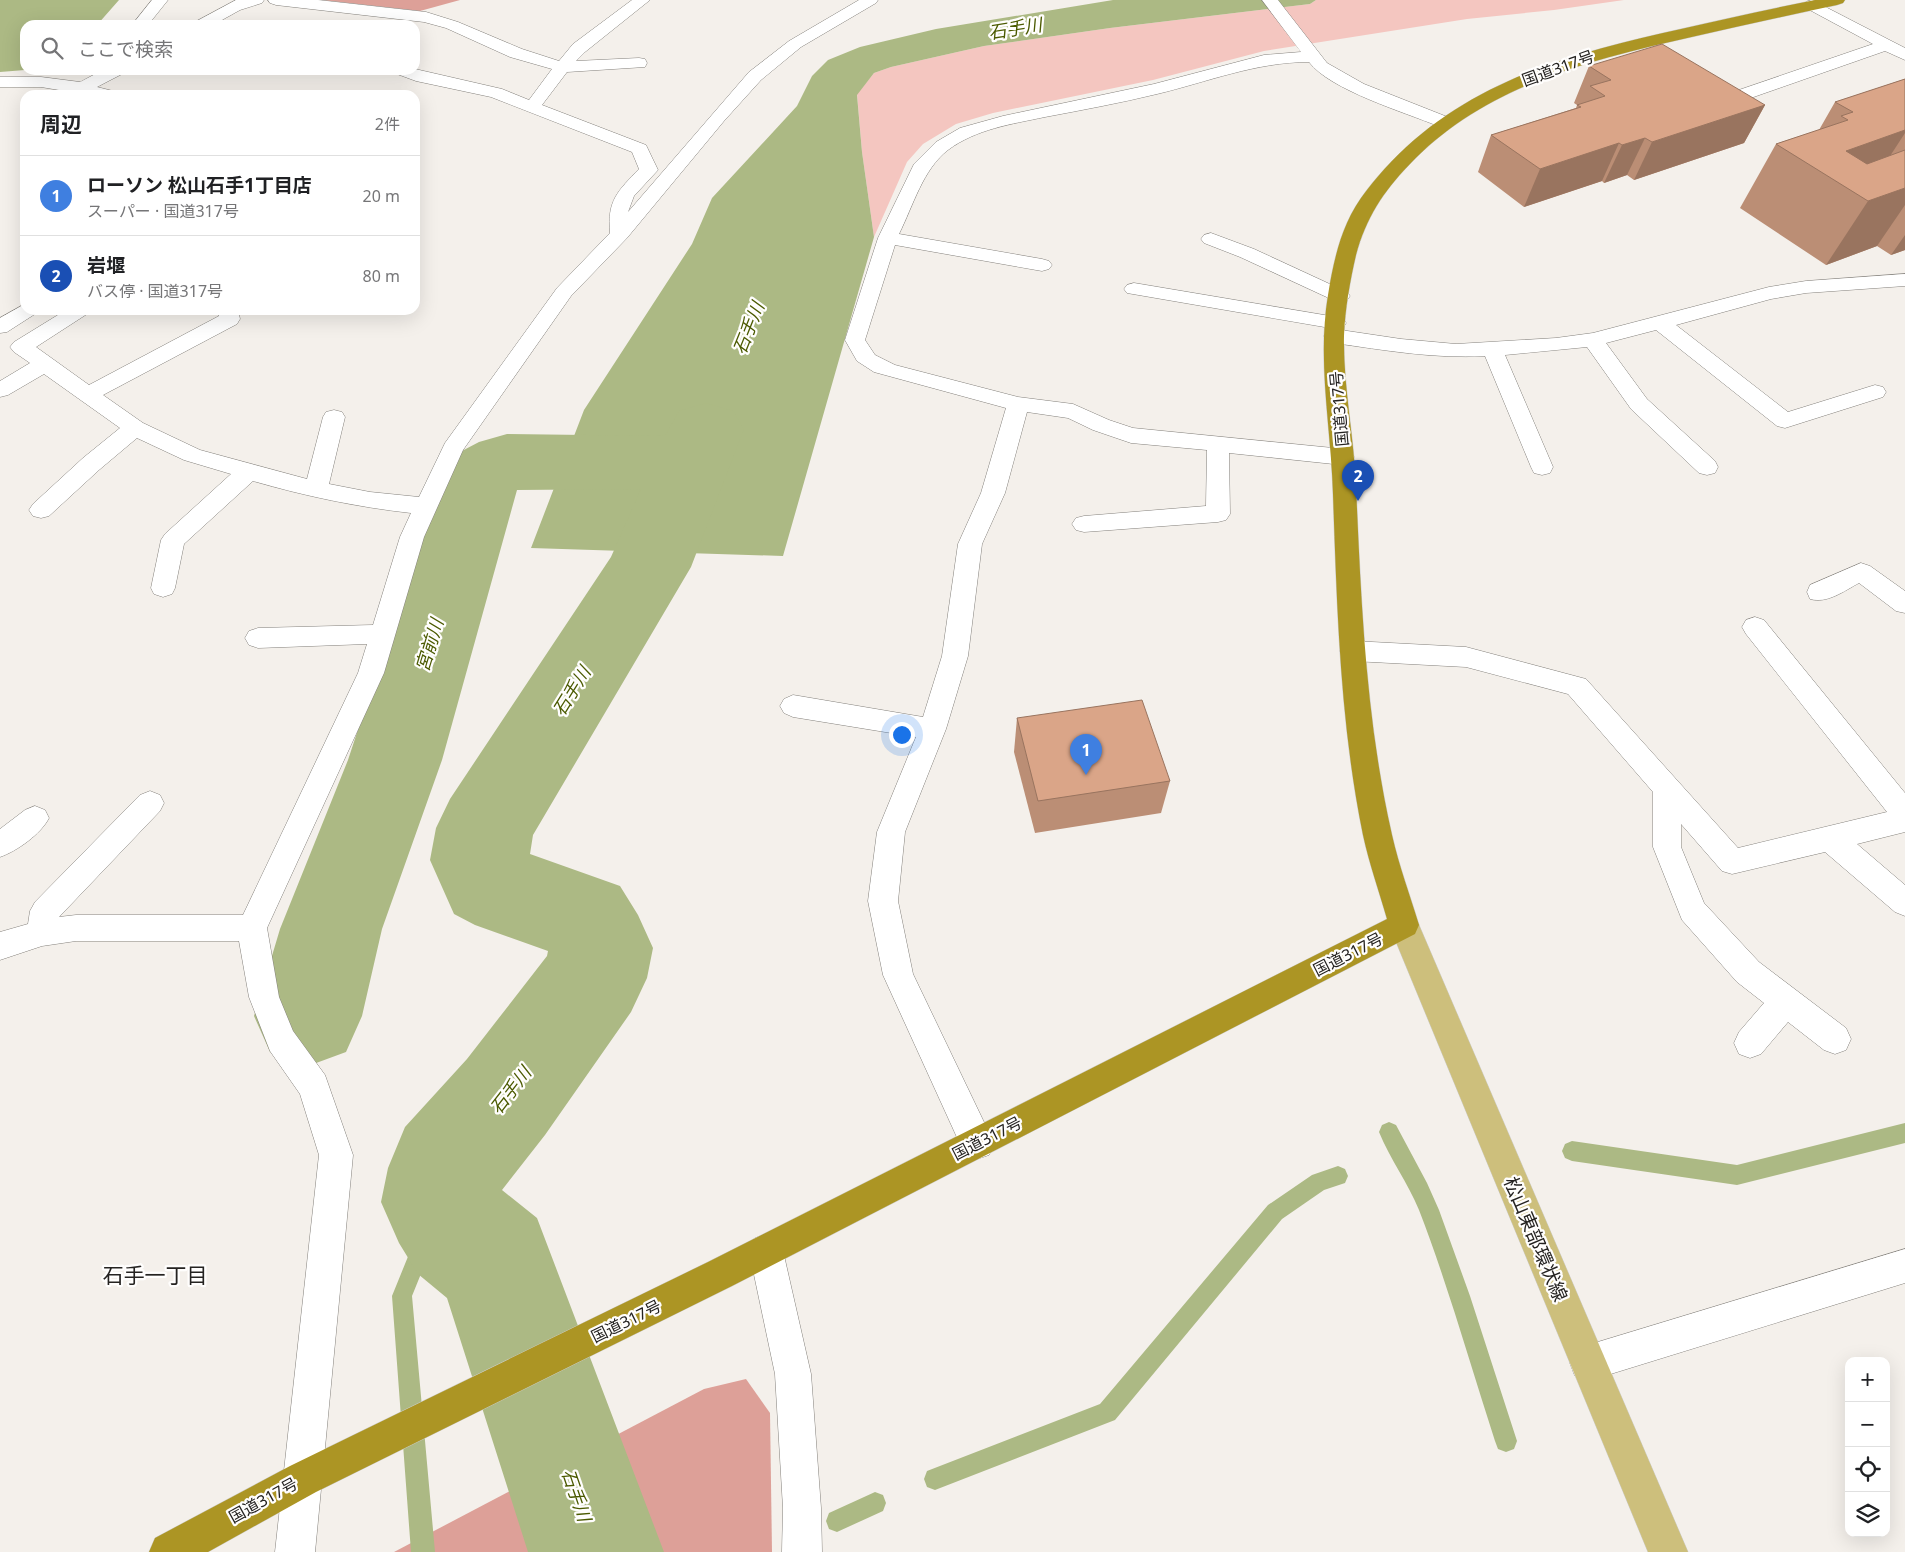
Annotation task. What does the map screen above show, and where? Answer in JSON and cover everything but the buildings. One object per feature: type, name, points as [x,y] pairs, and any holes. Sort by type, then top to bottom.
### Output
[{"type":"highway","name":"国道317号","points":[[169,1552],[303,1479],[766,1251],[1404,925],[1376,830],[1362,737],[1354,651],[1343,458],[1335,380],[1335,330],[1348,253],[1355,227],[1367,203],[1397,164],[1444,122],[1470,105],[1498,91],[1584,57],[1651,40],[1837,0]]},
{"type":"main road","name":"松山東部環状線","points":[[1404,925],[1668,1552]]},
{"type":"street","points":[[144,20],[160,0]]},
{"type":"street","points":[[210,20],[246,2],[256,0]]},
{"type":"street","points":[[276,0],[426,17],[452,25],[516,53],[562,67],[639,63]]},
{"type":"street","points":[[532,107],[579,48],[642,0]]},
{"type":"street","points":[[294,1552],[336,1156],[314,1086],[281,1040],[264,997],[252,928],[371,673],[412,537],[453,448],[564,292],[620,234],[755,76],[795,44],[870,0]]},
{"type":"street","points":[[1270,0],[1321,67],[1358,88],[1444,122]]},
{"type":"street","points":[[1812,5],[1905,55]]},
{"type":"street","points":[[340,20],[353,8]]},
{"type":"street","points":[[1739,96],[1887,45]]},
{"type":"street","points":[[1310,54],[1264,60],[1156,89],[1003,120],[966,132],[942,146],[924,164],[888,238],[855,340],[862,356],[871,364],[888,370],[1018,404],[1072,411],[1101,425],[1131,435],[1343,458]]},
{"type":"street","points":[[0,82],[30,80],[60,83],[95,75]]},
{"type":"street","points":[[417,75],[496,93],[640,149],[649,170],[621,200],[617,212],[620,234]]},
{"type":"street","points":[[83,78],[100,90]]},
{"type":"street","points":[[888,238],[1042,265]]},
{"type":"street","points":[[1211,239],[1247,253],[1340,296]]},
{"type":"street","points":[[1134,289],[1335,330],[1401,346],[1456,351],[1556,346],[1593,340],[1769,292],[1806,287],[1905,280]]},
{"type":"street","points":[[0,327],[20,315]]},
{"type":"street","points":[[72,315],[21,347],[135,428],[192,455],[316,489],[370,500],[426,506]]},
{"type":"street","points":[[88,394],[230,319],[229,315]]},
{"type":"street","points":[[1660,323],[1785,421],[1875,392]]},
{"type":"street","points":[[1593,340],[1638,404],[1707,467]]},
{"type":"street","points":[[1492,348],[1542,467]]},
{"type":"street","points":[[0,390],[46,364]]},
{"type":"street","points":[[977,1143],[898,975],[883,901],[891,832],[933,729],[955,656],[970,544],[993,493],[1018,404]]},
{"type":"street","points":[[316,489],[334,417]]},
{"type":"street","points":[[41,510],[91,464],[135,428]]},
{"type":"street","points":[[1084,524],[1218,514],[1218,444]]},
{"type":"street","points":[[163,588],[173,540],[249,471]]},
{"type":"street","points":[[1819,592],[1861,572],[1905,604]]},
{"type":"street","points":[[1755,626],[1905,814]]},
{"type":"street","points":[[258,638],[383,634]]},
{"type":"street","points":[[1354,651],[1466,657],[1577,686],[1732,862],[1905,820]]},
{"type":"street","points":[[793,706],[933,729]]},
{"type":"street","points":[[1667,788],[1667,847],[1692,911],[1748,972],[1834,1039]]},
{"type":"street","points":[[42,933],[45,910],[150,803]]},
{"type":"street","points":[[0,845],[35,818]]},
{"type":"street","points":[[1831,838],[1905,904]]},
{"type":"street","points":[[0,946],[42,933],[76,928],[252,928]]},
{"type":"street","points":[[1750,1043],[1786,1001]]},
{"type":"street","points":[[766,1251],[793,1374],[802,1508],[802,1552]]},
{"type":"street","points":[[1588,1363],[1905,1266]]},
{"type":"shaded area","points":[[322,0],[460,0],[420,11]]},
{"type":"shaded area","points":[[1316,0],[1624,0],[1554,10],[1467,19],[1264,51],[1153,80],[993,113],[956,124],[923,144],[907,162],[874,237],[862,152],[857,94],[874,73],[891,67],[984,46],[1110,28],[1310,4]]},
{"type":"shaded area","points":[[746,1379],[770,1413],[772,1552],[394,1552],[704,1389]]},
{"type":"water","points":[[0,0],[119,0],[101,20],[20,20],[20,70],[0,72]]},
{"type":"water","points":[[1113,0],[1316,0],[1310,4],[1110,28],[984,46],[891,67],[874,73],[857,95],[862,152],[874,237],[783,556],[531,548],[584,410],[692,244],[712,198],[797,106],[812,76],[828,60],[860,47],[936,29]]},
{"type":"waterway","name":"石手川","points":[[692,463],[706,429]]},
{"type":"waterway","name":"宮前川","points":[[308,1016],[331,929],[395,760],[477,490],[488,471],[507,461],[692,463]]},
{"type":"waterway","name":"石手川","points":[[596,1552],[495,1260],[460,1232],[440,1202],[446,1168],[506,1097],[594,978],[601,948],[584,918],[511,893],[490,883],[480,860],[485,828],[649,567],[692,463]]},
{"type":"waterway","points":[[1389,1132],[1425,1200],[1440,1239],[1506,1441]]},
{"type":"waterway","points":[[1572,1151],[1737,1175],[1905,1133]]},
{"type":"waterway","points":[[935,1479],[1107,1412],[1275,1212],[1319,1182],[1338,1176]]},
{"type":"waterway","points":[[423,1552],[402,1296],[440,1202]]},
{"type":"waterway","points":[[837,1521],[875,1503]]},
{"type":"place","name":"岩堰","points":[[1358,501]]},
{"type":"place","name":"ローソン 松山石手1丁目店","points":[[1086,775]]},
{"type":"district","name":"石手一丁目","points":[[155,1275]]}]
